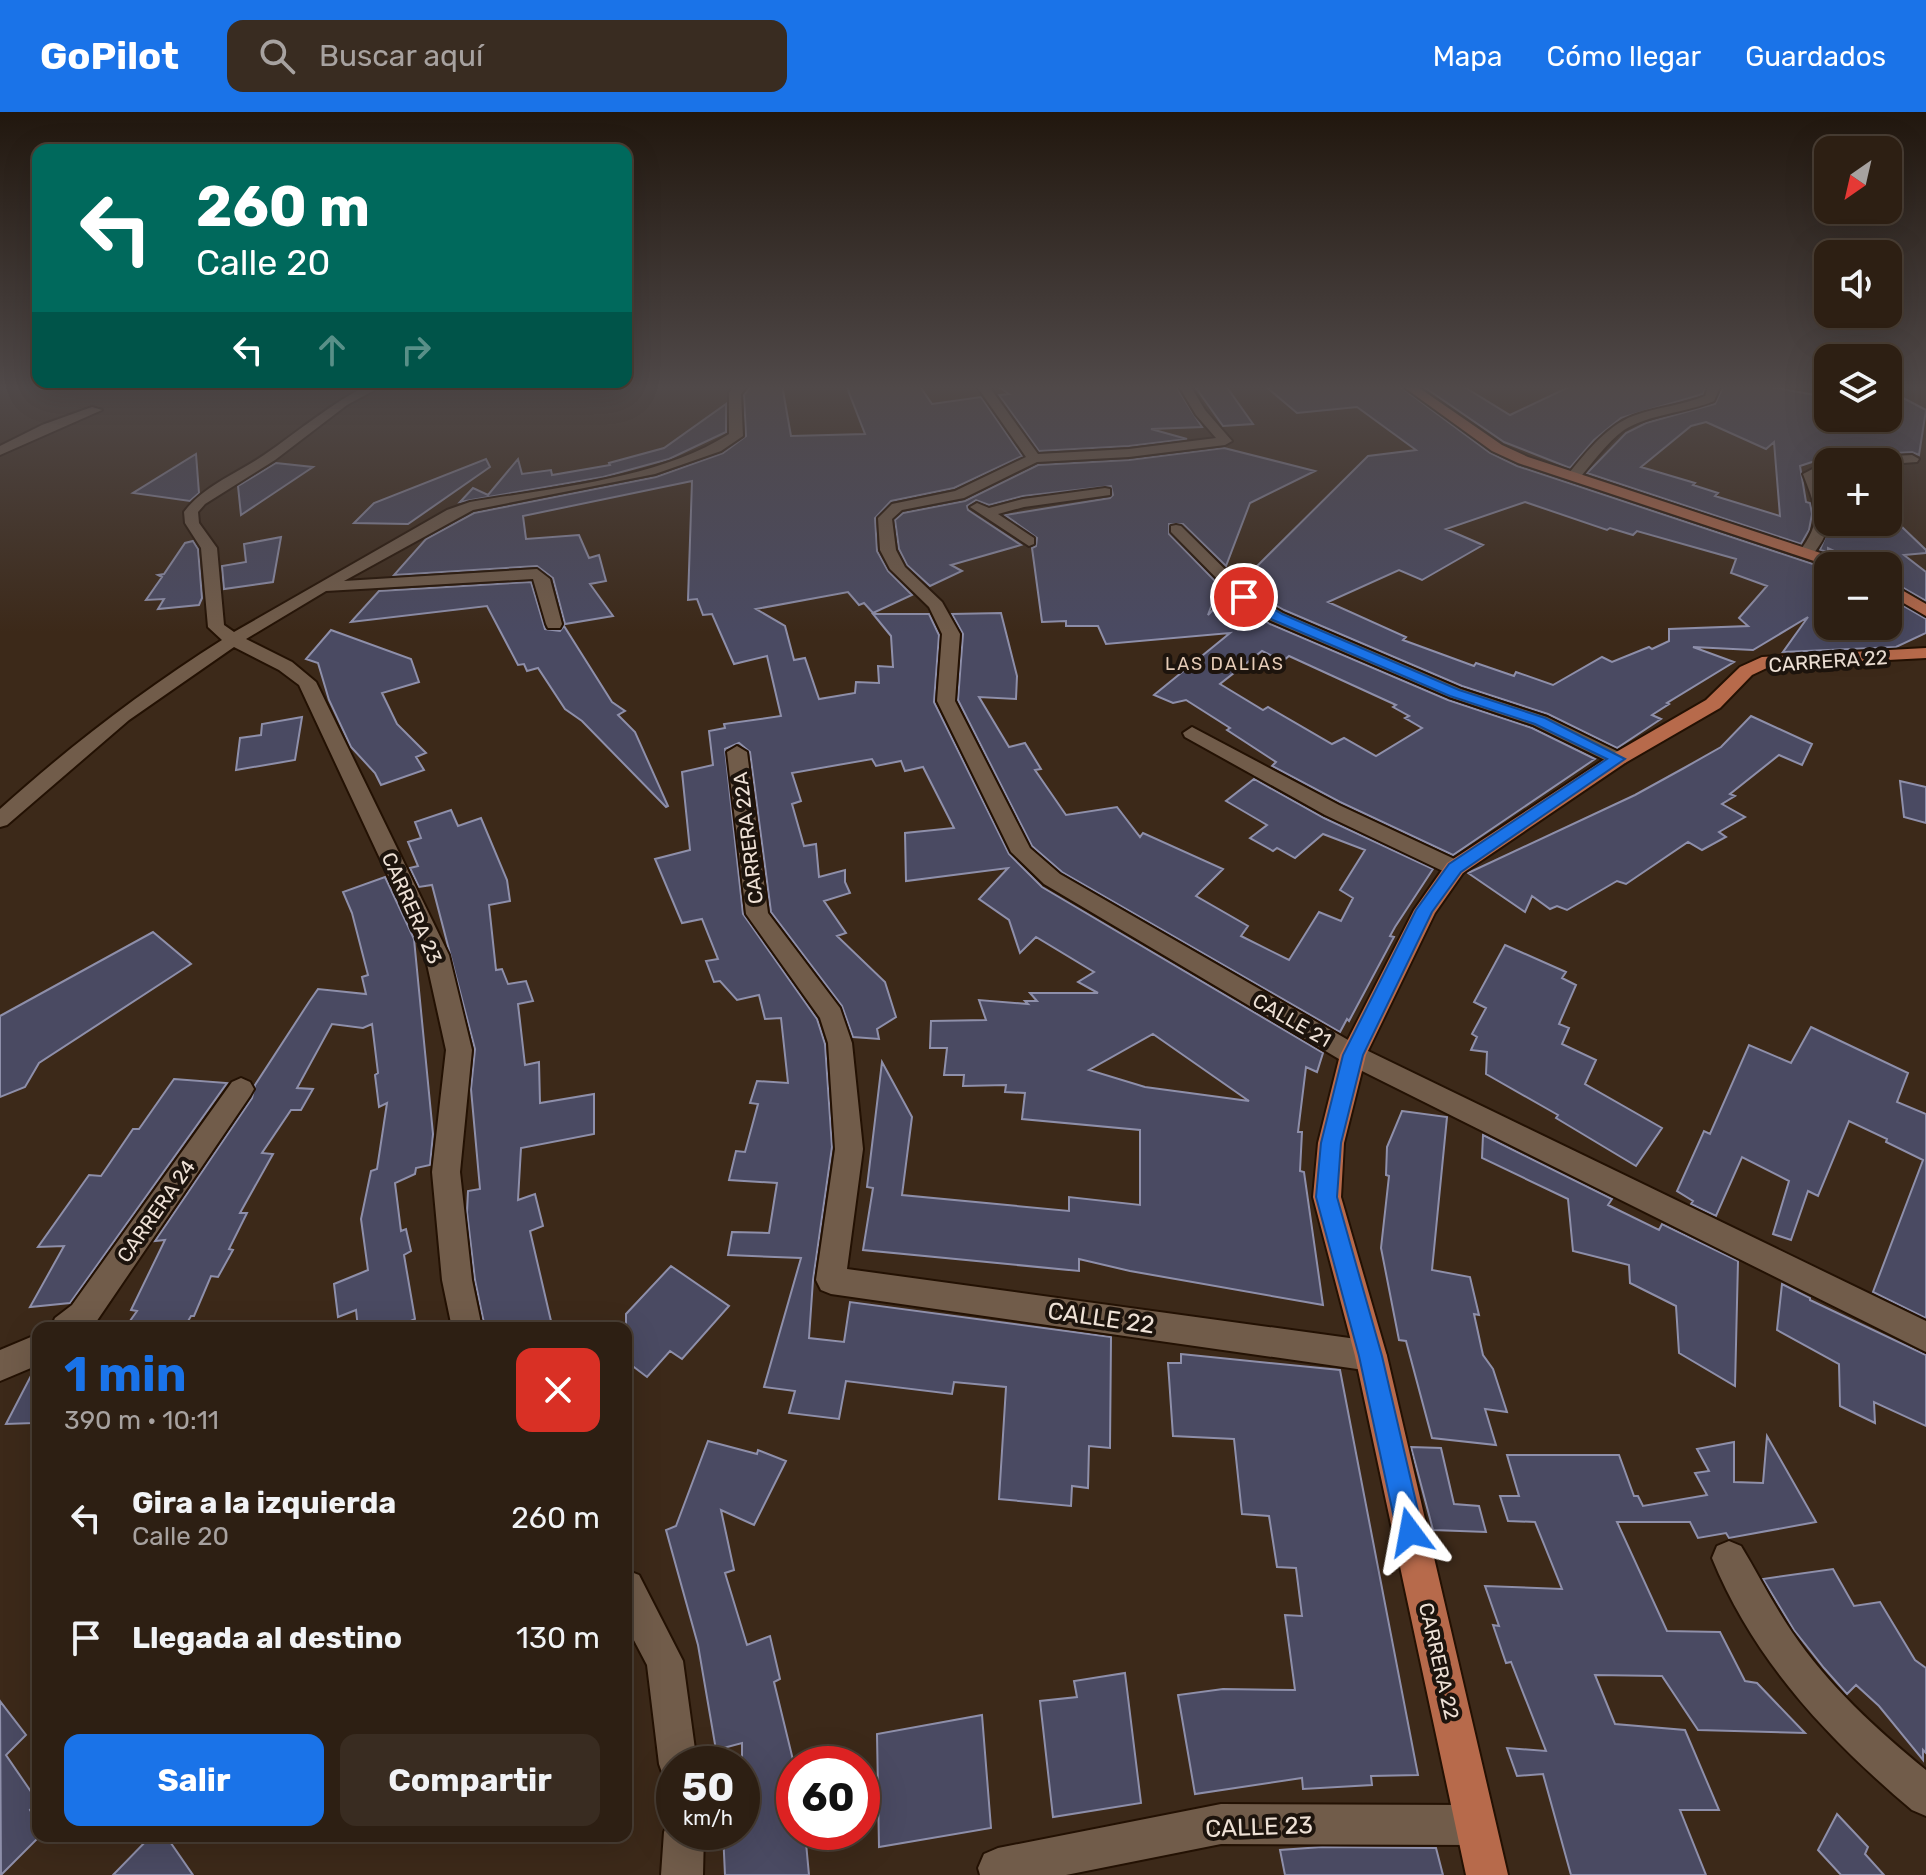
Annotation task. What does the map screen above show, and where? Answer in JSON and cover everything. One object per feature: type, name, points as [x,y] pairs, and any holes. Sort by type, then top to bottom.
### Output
[{"type":"main road","points":[[1545,467],[1814,555]]},
{"type":"main road","points":[[1902,596],[1926,611]]},
{"type":"main road","name":"CARRERA 22","points":[[1487,1875],[1371,1356],[1327,1197],[1331,1143],[1353,1055],[1425,910],[1455,868],[1618,759],[1713,704],[1746,671],[1768,661],[1926,653]]},
{"type":"street","points":[[233,641],[216,627],[209,548],[192,523],[191,512],[200,501],[254,467]]},
{"type":"street","points":[[0,820],[130,711],[233,641],[452,513],[470,506],[661,467]]},
{"type":"street","points":[[959,495],[1015,467]]},
{"type":"street","points":[[1572,478],[1582,467]]},
{"type":"street","points":[[987,513],[1023,503],[1105,492]]},
{"type":"street","points":[[959,495],[1029,541]]},
{"type":"street","name":"CALLE 21","points":[[959,495],[897,507],[885,518],[888,550],[898,569],[936,605],[951,634],[946,701],[1022,852],[1052,879],[1353,1055],[1926,1337]]},
{"type":"street","points":[[1176,529],[1244,597],[1277,617],[1455,693],[1540,721],[1618,759]]},
{"type":"street","points":[[1807,552],[1821,536]]},
{"type":"street","points":[[326,587],[537,574],[542,579],[554,624]]},
{"type":"street","name":"CARRERA 23","points":[[233,641],[290,666],[307,682],[437,955],[459,1050],[446,1172],[457,1280],[466,1322]]},
{"type":"street","points":[[1192,733],[1332,810],[1455,868]]},
{"type":"street","name":"CARRERA 22A","points":[[737,752],[757,914],[831,1015],[840,1043],[849,1149],[831,1280]]},
{"type":"street","name":"CARRERA 24","points":[[74,1322],[83,1315],[241,1089]]},
{"type":"street","name":"CALLE 22","points":[[831,1280],[1371,1356]]},
{"type":"street","points":[[0,1366],[32,1352]]},
{"type":"street","points":[[1729,1558],[1783,1652],[1810,1687],[1881,1759],[1926,1796]]},
{"type":"street","points":[[632,1599],[665,1661],[676,1746]]},
{"type":"street","name":"CALLE 23","points":[[998,1868],[1221,1824],[1476,1825]]},
{"type":"street","points":[[682,1875],[683,1850]]},
{"type":"building","points":[[175,467],[197,467],[199,493],[190,501],[133,493]]},
{"type":"building","points":[[269,467],[313,467],[241,515],[238,486]]},
{"type":"building","points":[[465,467],[490,467],[408,524],[354,523],[374,503]]},
{"type":"building","points":[[511,467],[520,467],[522,474],[551,470],[552,475],[597,467],[639,467],[603,477],[460,502],[473,488],[488,495]]},
{"type":"building","points":[[683,467],[998,467],[954,488],[891,501],[875,518],[877,551],[888,571],[912,595],[873,613],[864,603],[859,605],[848,592],[756,609],[785,626],[794,660],[805,658],[819,699],[855,693],[856,682],[879,683],[878,666],[893,667],[891,636],[873,614],[929,614],[939,635],[934,702],[1009,854],[1042,887],[1323,1053],[1317,1072],[1306,1067],[1298,1132],[1302,1132],[1300,1171],[1304,1172],[1323,1305],[1079,1259],[1079,1271],[863,1250],[873,1188],[867,1187],[882,1062],[912,1117],[902,1195],[1069,1211],[1069,1197],[1140,1205],[1140,1130],[1022,1119],[1025,1093],[1005,1092],[1006,1085],[963,1086],[964,1075],[944,1075],[947,1048],[930,1048],[931,1021],[986,1020],[979,1000],[1028,1004],[1025,1001],[1037,1001],[1030,993],[1098,993],[1078,982],[1094,972],[1036,937],[1020,953],[1009,920],[979,899],[1008,868],[906,881],[905,833],[954,828],[923,767],[905,771],[901,761],[876,766],[872,759],[792,773],[801,801],[792,804],[804,846],[816,844],[819,877],[845,870],[845,882],[850,893],[824,901],[846,933],[837,936],[885,982],[896,1017],[877,1029],[879,1039],[853,1037],[842,1006],[771,912],[750,752],[739,743],[725,749],[743,914],[817,1019],[825,1044],[832,1147],[813,1280],[809,1338],[844,1342],[850,1302],[1111,1337],[1110,1448],[1089,1446],[1088,1488],[1072,1486],[1071,1506],[999,1499],[1006,1387],[954,1382],[952,1394],[846,1381],[839,1419],[789,1413],[795,1391],[764,1387],[801,1258],[728,1255],[732,1232],[769,1233],[777,1183],[729,1180],[736,1151],[745,1152],[758,1104],[750,1103],[757,1081],[788,1083],[781,1018],[765,1019],[759,995],[737,1000],[720,981],[714,982],[706,961],[718,959],[702,919],[682,923],[655,859],[690,850],[682,772],[713,765],[709,731],[725,728],[724,724],[781,716],[767,656],[734,664],[712,614],[703,615],[697,599],[688,600],[692,481],[523,516],[526,539],[579,535],[589,558],[599,555],[606,581],[590,584],[613,616],[565,624],[553,578],[537,566],[394,575],[426,539],[474,513],[656,477]],"holes":[[[1153,1034],[1249,1101],[1145,1087],[1089,1070]]]},
{"type":"building","points":[[1033,467],[1300,467],[1315,471],[1250,503],[1226,566],[1183,524],[1169,524],[1169,534],[1219,585],[1208,615],[1228,595],[1270,624],[1448,700],[1532,728],[1595,759],[1453,855],[1272,766],[1276,762],[1186,700],[1173,703],[1154,695],[1230,633],[1106,644],[1098,626],[1066,626],[1066,621],[1042,622],[1032,548],[1036,546],[1037,538],[1005,515],[1110,498],[1113,495],[1111,486],[1023,496],[989,505],[976,500],[967,506],[968,510],[1021,545],[951,565],[962,571],[930,586],[907,565],[899,549],[895,520],[903,513],[965,501]],"holes":[[[1262,651],[1283,661],[1289,656],[1396,705],[1393,707],[1409,716],[1405,718],[1422,728],[1376,756],[1344,738],[1332,744],[1268,707],[1263,710],[1220,684]]]},
{"type":"building","points":[[1357,467],[1521,467],[1814,564],[1814,640],[1902,640],[1902,605],[1926,619],[1926,633],[1896,647],[1783,652],[1808,617],[1753,650],[1693,647],[1734,662],[1667,703],[1652,715],[1661,719],[1617,748],[1548,714],[1462,686],[1284,610],[1252,592],[1242,581]],"holes":[[[1525,502],[1607,530],[1610,528],[1633,535],[1637,531],[1736,559],[1731,573],[1767,586],[1739,618],[1748,626],[1669,629],[1669,641],[1612,662],[1602,657],[1553,685],[1516,672],[1514,676],[1476,663],[1474,666],[1403,640],[1406,637],[1328,602],[1399,570],[1422,580],[1483,545],[1446,529]]]},
{"type":"building","points":[[1593,467],[1642,467],[1695,483],[1693,485],[1718,493],[1715,496],[1780,516],[1776,467],[1800,467],[1806,502],[1810,503],[1812,514],[1809,530],[1801,544],[1587,473]]},
{"type":"building","points":[[1902,527],[1926,550],[1926,553],[1904,555],[1926,572],[1926,601],[1902,587],[1902,552],[1820,550],[1826,536],[1902,536]]},
{"type":"building","points":[[281,537],[273,582],[224,589],[222,566],[246,562],[244,544]]},
{"type":"building","points":[[193,541],[198,549],[202,598],[199,605],[158,609],[164,599],[146,600],[162,577],[158,575],[164,574],[185,543]]},
{"type":"building","points":[[531,582],[545,629],[560,631],[564,626],[612,702],[625,711],[618,715],[635,732],[668,806],[582,721],[565,709],[538,668],[527,671],[524,664],[518,665],[487,606],[351,622],[379,591]]},
{"type":"building","points":[[1001,613],[1017,676],[1016,699],[979,697],[1009,747],[1025,743],[1041,769],[1035,770],[1066,815],[1117,807],[1140,837],[1143,833],[1223,869],[1196,896],[1248,926],[1241,936],[1289,960],[1319,912],[1341,921],[1353,898],[1340,890],[1365,850],[1323,834],[1295,858],[1277,848],[1273,851],[1250,838],[1267,825],[1226,801],[1254,779],[1324,818],[1433,869],[1395,927],[1390,936],[1394,937],[1340,1032],[1062,872],[1032,846],[958,700],[963,634],[952,614]]},
{"type":"building","points":[[331,630],[411,659],[419,682],[382,693],[397,724],[426,753],[416,757],[424,770],[381,785],[375,773],[351,747],[329,700],[318,663],[306,659]]},
{"type":"building","points":[[1751,716],[1812,744],[1802,765],[1779,755],[1730,794],[1735,796],[1722,804],[1745,817],[1719,832],[1726,837],[1702,850],[1688,842],[1626,884],[1617,881],[1567,910],[1557,906],[1550,909],[1532,896],[1525,912],[1468,873],[1635,795],[1684,768],[1721,747]]},
{"type":"building","points":[[302,717],[295,760],[236,770],[240,738],[261,735],[262,724]]},
{"type":"building","points":[[1900,781],[1926,787],[1926,823],[1904,817]]},
{"type":"building","points":[[451,810],[458,826],[481,818],[507,880],[510,901],[489,905],[496,970],[502,969],[508,984],[526,981],[533,1001],[518,1004],[525,1065],[539,1062],[540,1103],[594,1094],[594,1134],[521,1148],[518,1200],[535,1194],[543,1226],[530,1231],[549,1322],[484,1322],[467,1212],[468,1191],[480,1189],[471,1089],[475,1049],[432,885],[419,887],[410,868],[418,866],[408,842],[421,838],[415,822]]},
{"type":"building","points":[[385,877],[414,939],[433,1134],[430,1165],[416,1168],[415,1174],[395,1183],[401,1231],[406,1229],[411,1251],[404,1255],[415,1319],[409,1322],[357,1322],[356,1310],[338,1317],[334,1284],[368,1270],[361,1219],[371,1171],[377,1169],[387,1103],[379,1107],[372,1024],[363,1028],[332,1024],[297,1088],[313,1089],[301,1110],[291,1110],[262,1153],[273,1154],[240,1213],[247,1213],[229,1249],[233,1250],[218,1277],[211,1276],[194,1316],[188,1322],[129,1322],[137,1311],[131,1310],[165,1240],[155,1241],[252,1098],[255,1085],[318,989],[366,994],[362,977],[368,975],[352,913],[343,892]]},
{"type":"building","points":[[153,932],[191,964],[39,1063],[25,1087],[0,1097],[0,1016]]},
{"type":"building","points":[[1505,945],[1566,972],[1562,978],[1576,985],[1559,1024],[1569,1028],[1562,1044],[1596,1060],[1585,1084],[1662,1128],[1636,1166],[1556,1118],[1558,1115],[1486,1074],[1487,1052],[1471,1050],[1477,1037],[1472,1034],[1486,1008],[1474,1002]]},
{"type":"building","points":[[1811,1027],[1908,1073],[1897,1102],[1926,1114],[1926,1318],[1873,1292],[1923,1160],[1886,1142],[1887,1139],[1849,1121],[1818,1196],[1808,1191],[1791,1240],[1773,1234],[1789,1181],[1742,1157],[1716,1216],[1691,1204],[1693,1201],[1677,1191],[1704,1131],[1710,1134],[1749,1045],[1791,1063]]},
{"type":"building","points":[[174,1079],[227,1083],[70,1303],[30,1307],[64,1246],[38,1247],[89,1175],[101,1176],[133,1129],[139,1129]]},
{"type":"building","points":[[1402,1111],[1447,1117],[1432,1270],[1470,1277],[1479,1315],[1474,1314],[1483,1355],[1493,1369],[1507,1412],[1485,1409],[1496,1445],[1432,1438],[1406,1341],[1399,1340],[1381,1248],[1389,1176],[1386,1175],[1387,1147]]},
{"type":"building","points":[[1483,1135],[1612,1199],[1608,1205],[1659,1230],[1662,1224],[1738,1261],[1735,1386],[1679,1353],[1676,1306],[1630,1283],[1629,1265],[1573,1251],[1568,1199],[1482,1158]]},
{"type":"building","points":[[671,1266],[729,1306],[682,1359],[670,1351],[647,1377],[632,1366],[632,1322],[626,1322],[626,1314]]},
{"type":"building","points":[[1782,1284],[1926,1355],[1926,1426],[1874,1402],[1875,1423],[1840,1406],[1839,1364],[1777,1330]]},
{"type":"building","points":[[1181,1354],[1340,1370],[1418,1775],[1371,1776],[1372,1785],[1303,1789],[1302,1778],[1195,1794],[1178,1695],[1223,1689],[1295,1690],[1285,1615],[1302,1616],[1296,1568],[1277,1567],[1269,1516],[1242,1514],[1234,1439],[1173,1436],[1168,1363],[1181,1363]]},
{"type":"building","points":[[32,1374],[32,1423],[6,1424]]},
{"type":"building","points":[[1767,1436],[1816,1522],[1729,1538],[1726,1533],[1698,1538],[1690,1522],[1617,1522],[1667,1631],[1720,1632],[1745,1681],[1757,1683],[1805,1733],[1698,1730],[1662,1676],[1595,1675],[1615,1724],[1685,1730],[1719,1810],[1680,1810],[1706,1875],[1571,1875],[1543,1774],[1517,1776],[1507,1748],[1546,1751],[1511,1662],[1506,1663],[1493,1625],[1499,1626],[1485,1586],[1562,1589],[1535,1522],[1508,1521],[1500,1496],[1519,1496],[1507,1455],[1619,1455],[1634,1496],[1638,1496],[1643,1506],[1707,1495],[1695,1473],[1709,1471],[1697,1449],[1734,1442],[1734,1482],[1763,1483]]},
{"type":"building","points":[[708,1441],[757,1454],[758,1450],[786,1461],[754,1525],[721,1510],[734,1570],[725,1573],[747,1645],[770,1636],[780,1679],[774,1682],[790,1746],[776,1746],[776,1850],[807,1850],[809,1875],[725,1875],[724,1850],[760,1850],[760,1746],[742,1746],[742,1743],[715,1746],[698,1645],[666,1530],[676,1526]]},
{"type":"building","points":[[1411,1447],[1441,1448],[1454,1504],[1479,1506],[1486,1532],[1433,1530]]},
{"type":"building","points":[[1833,1569],[1854,1606],[1880,1602],[1915,1660],[1926,1668],[1926,1753],[1923,1750],[1923,1760],[1879,1706],[1856,1685],[1847,1694],[1824,1668],[1794,1630],[1763,1579]]},
{"type":"building","points":[[1125,1673],[1141,1803],[1053,1817],[1040,1701],[1077,1697],[1074,1681]]},
{"type":"building","points":[[0,1701],[26,1735],[6,1755],[32,1793],[30,1810],[34,1842],[1,1875]]},
{"type":"building","points":[[982,1715],[991,1828],[880,1847],[880,1746],[877,1746],[877,1734]]},
{"type":"building","points":[[1837,1814],[1868,1847],[1865,1854],[1884,1875],[1841,1875],[1818,1850]]},
{"type":"building","points":[[145,1842],[170,1842],[193,1875],[113,1875]]},
{"type":"building","points":[[1322,1847],[1436,1848],[1443,1875],[1285,1875],[1280,1850]]},
{"type":"district","name":"LAS DALIAS","points":[[1225,664]]},
{"type":"route","points":[[1244,597],[1277,617],[1455,693],[1540,721],[1618,759],[1455,868],[1425,910],[1353,1055],[1331,1143],[1327,1197],[1371,1356],[1410,1532]]}]
